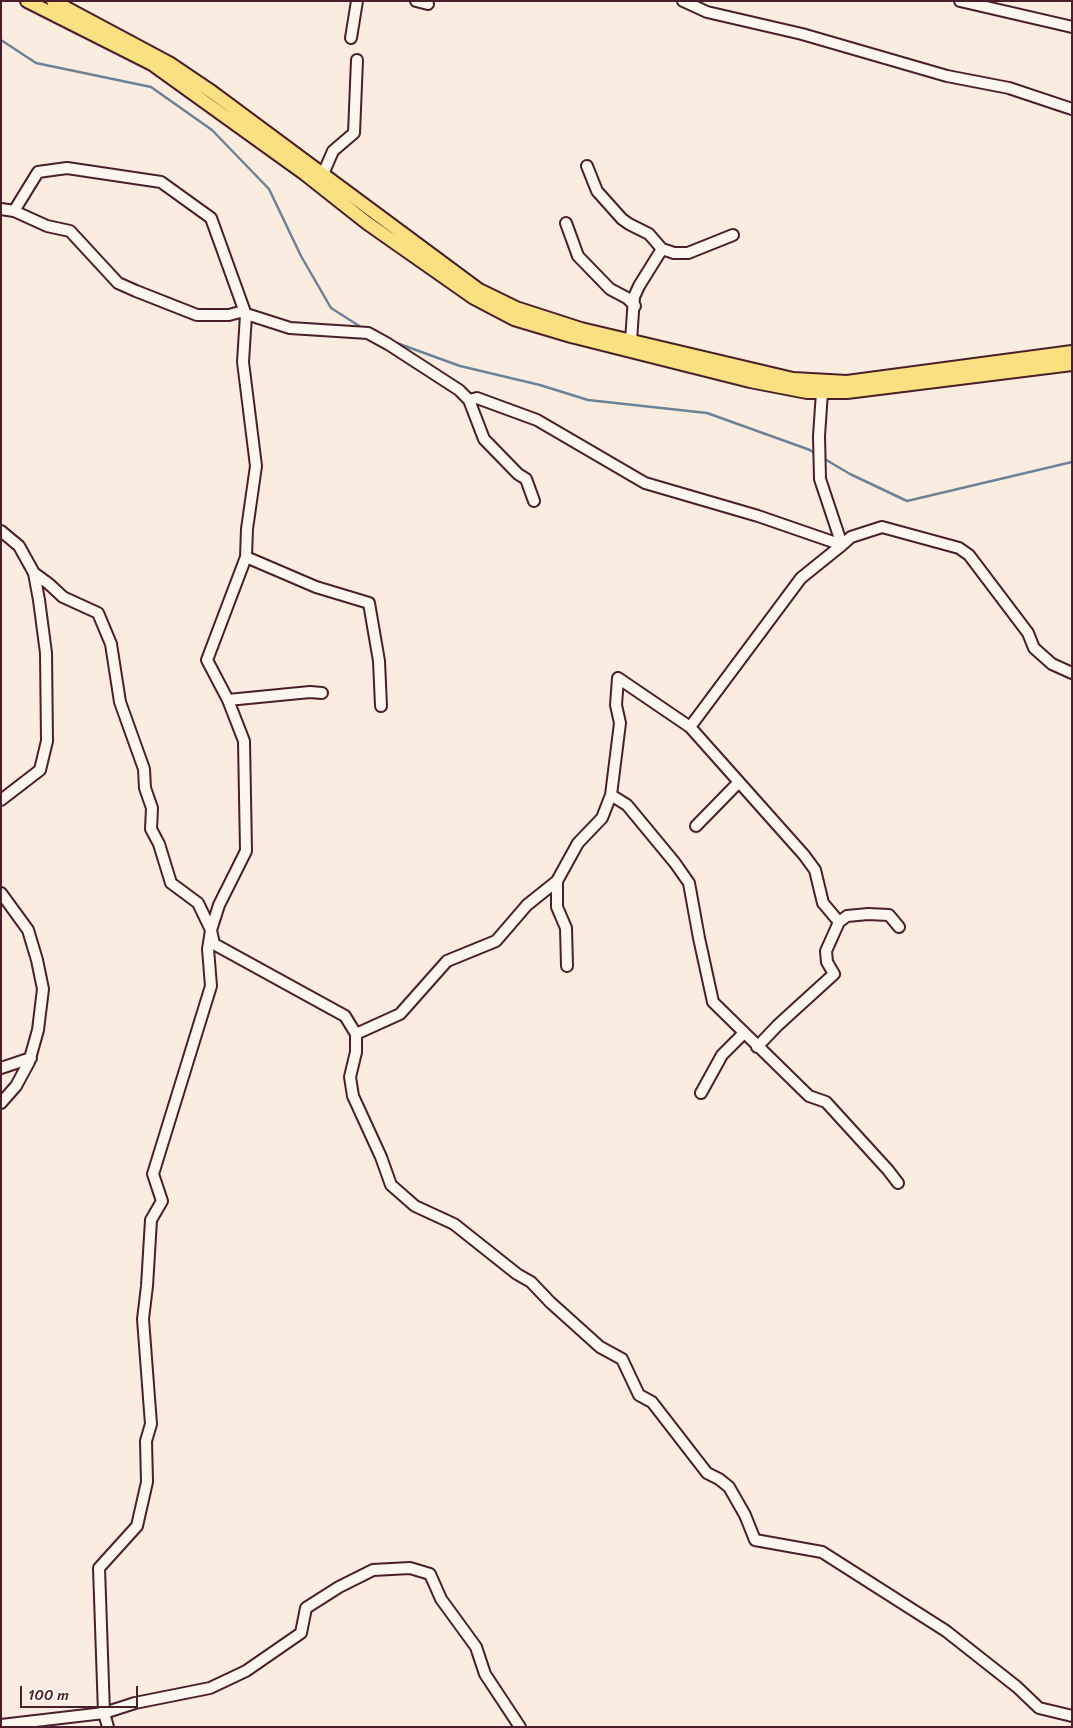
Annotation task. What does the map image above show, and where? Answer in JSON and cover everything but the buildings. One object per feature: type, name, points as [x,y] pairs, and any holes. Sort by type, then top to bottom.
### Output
[{"type":"main road","points":[[27,1],[152,64],[305,174],[382,234],[474,298],[514,319],[571,336],[750,382],[807,392],[847,392],[1072,364]]},
{"type":"main road","points":[[53,1],[169,63],[212,92],[479,290],[516,308],[581,329],[793,379],[847,382],[1072,352]]},
{"type":"street","points":[[351,38],[357,1]]},
{"type":"street","points":[[416,1],[428,4]]},
{"type":"street","points":[[683,1],[707,12],[802,34],[947,76],[1009,88],[1072,109]]},
{"type":"street","points":[[960,1],[1072,27]]},
{"type":"street","points":[[323,174],[333,151],[354,133],[357,60]]},
{"type":"street","points":[[587,166],[597,191],[622,219],[649,234],[662,248],[674,253],[688,253],[733,235]]},
{"type":"street","points":[[14,211],[38,172],[67,168],[161,182],[211,218],[246,315],[243,362],[256,466],[246,557],[207,660],[228,700],[244,741],[246,851],[219,905],[211,930],[208,948],[211,986],[153,1174],[162,1201],[151,1220],[143,1319],[151,1424],[146,1441],[147,1482],[137,1526],[99,1568],[104,1713],[108,1727]]},
{"type":"street","points":[[1,209],[14,211],[47,226],[70,230],[118,283],[197,315],[229,315],[240,312],[290,328],[368,333],[459,390],[469,400],[484,439],[518,474],[526,479],[534,501]]},
{"type":"street","points":[[566,223],[578,256],[610,289],[627,298],[635,306]]},
{"type":"street","points":[[631,341],[635,306],[634,297],[662,248]]},
{"type":"street","points":[[822,392],[819,436],[820,479],[842,545]]},
{"type":"street","points":[[469,400],[477,398],[537,420],[645,483],[758,516],[842,545]]},
{"type":"street","points":[[690,727],[801,578],[851,537],[882,526],[959,548],[969,555],[1028,633],[1034,648],[1052,664],[1072,673]]},
{"type":"street","points":[[1,531],[19,546],[34,573],[46,653],[47,741],[40,770],[1,800]]},
{"type":"street","points":[[246,557],[316,587],[369,603],[379,661],[381,706]]},
{"type":"street","points":[[34,573],[63,597],[98,613],[111,644],[120,702],[144,769],[145,788],[152,808],[152,829],[159,844],[171,883],[198,904],[211,930],[214,944],[345,1016],[356,1034],[356,1052],[350,1077],[353,1096],[381,1156],[392,1185],[415,1206],[454,1224],[517,1274],[531,1282],[600,1348],[622,1359],[639,1395],[652,1402],[707,1473],[729,1487],[745,1515],[754,1540],[822,1552],[946,1631],[1017,1687],[1039,1708],[1072,1716]]},
{"type":"street","points":[[356,1034],[400,1014],[447,961],[496,941],[527,905],[557,881],[578,843],[602,818],[611,795],[620,723],[616,705],[618,678],[690,727],[804,855],[814,870],[823,902],[838,922]]},
{"type":"street","points":[[228,700],[310,692],[322,693]]},
{"type":"street","points":[[696,826],[739,782]]},
{"type":"street","points":[[611,795],[627,805],[689,883],[699,938],[714,1002],[757,1047],[809,1096],[826,1102],[898,1183]]},
{"type":"street","points":[[557,881],[557,907],[566,928],[567,966]]},
{"type":"street","points":[[1,893],[28,930],[43,989],[38,1030],[31,1058],[16,1086],[1,1103]]},
{"type":"street","points":[[757,1047],[778,1025],[834,974],[827,962],[826,951],[838,922],[847,916],[889,915],[899,927]]},
{"type":"street","points":[[701,1093],[722,1055],[744,1033]]},
{"type":"street","points":[[1,1068],[31,1058]]},
{"type":"street","points":[[1,1725],[104,1713],[135,1703],[210,1688],[246,1671],[301,1633],[306,1608],[339,1586],[373,1570],[410,1568],[430,1574],[441,1599],[476,1647],[485,1674],[520,1727]]},
{"type":"waterway","points":[[1,40],[36,63],[151,87],[212,130],[269,189],[301,256],[331,308],[364,329]]},
{"type":"waterway","points":[[394,342],[460,366],[540,385],[588,400],[707,413],[810,450],[816,454]]},
{"type":"waterway","points":[[823,458],[850,474],[907,501],[1072,462]]}]
